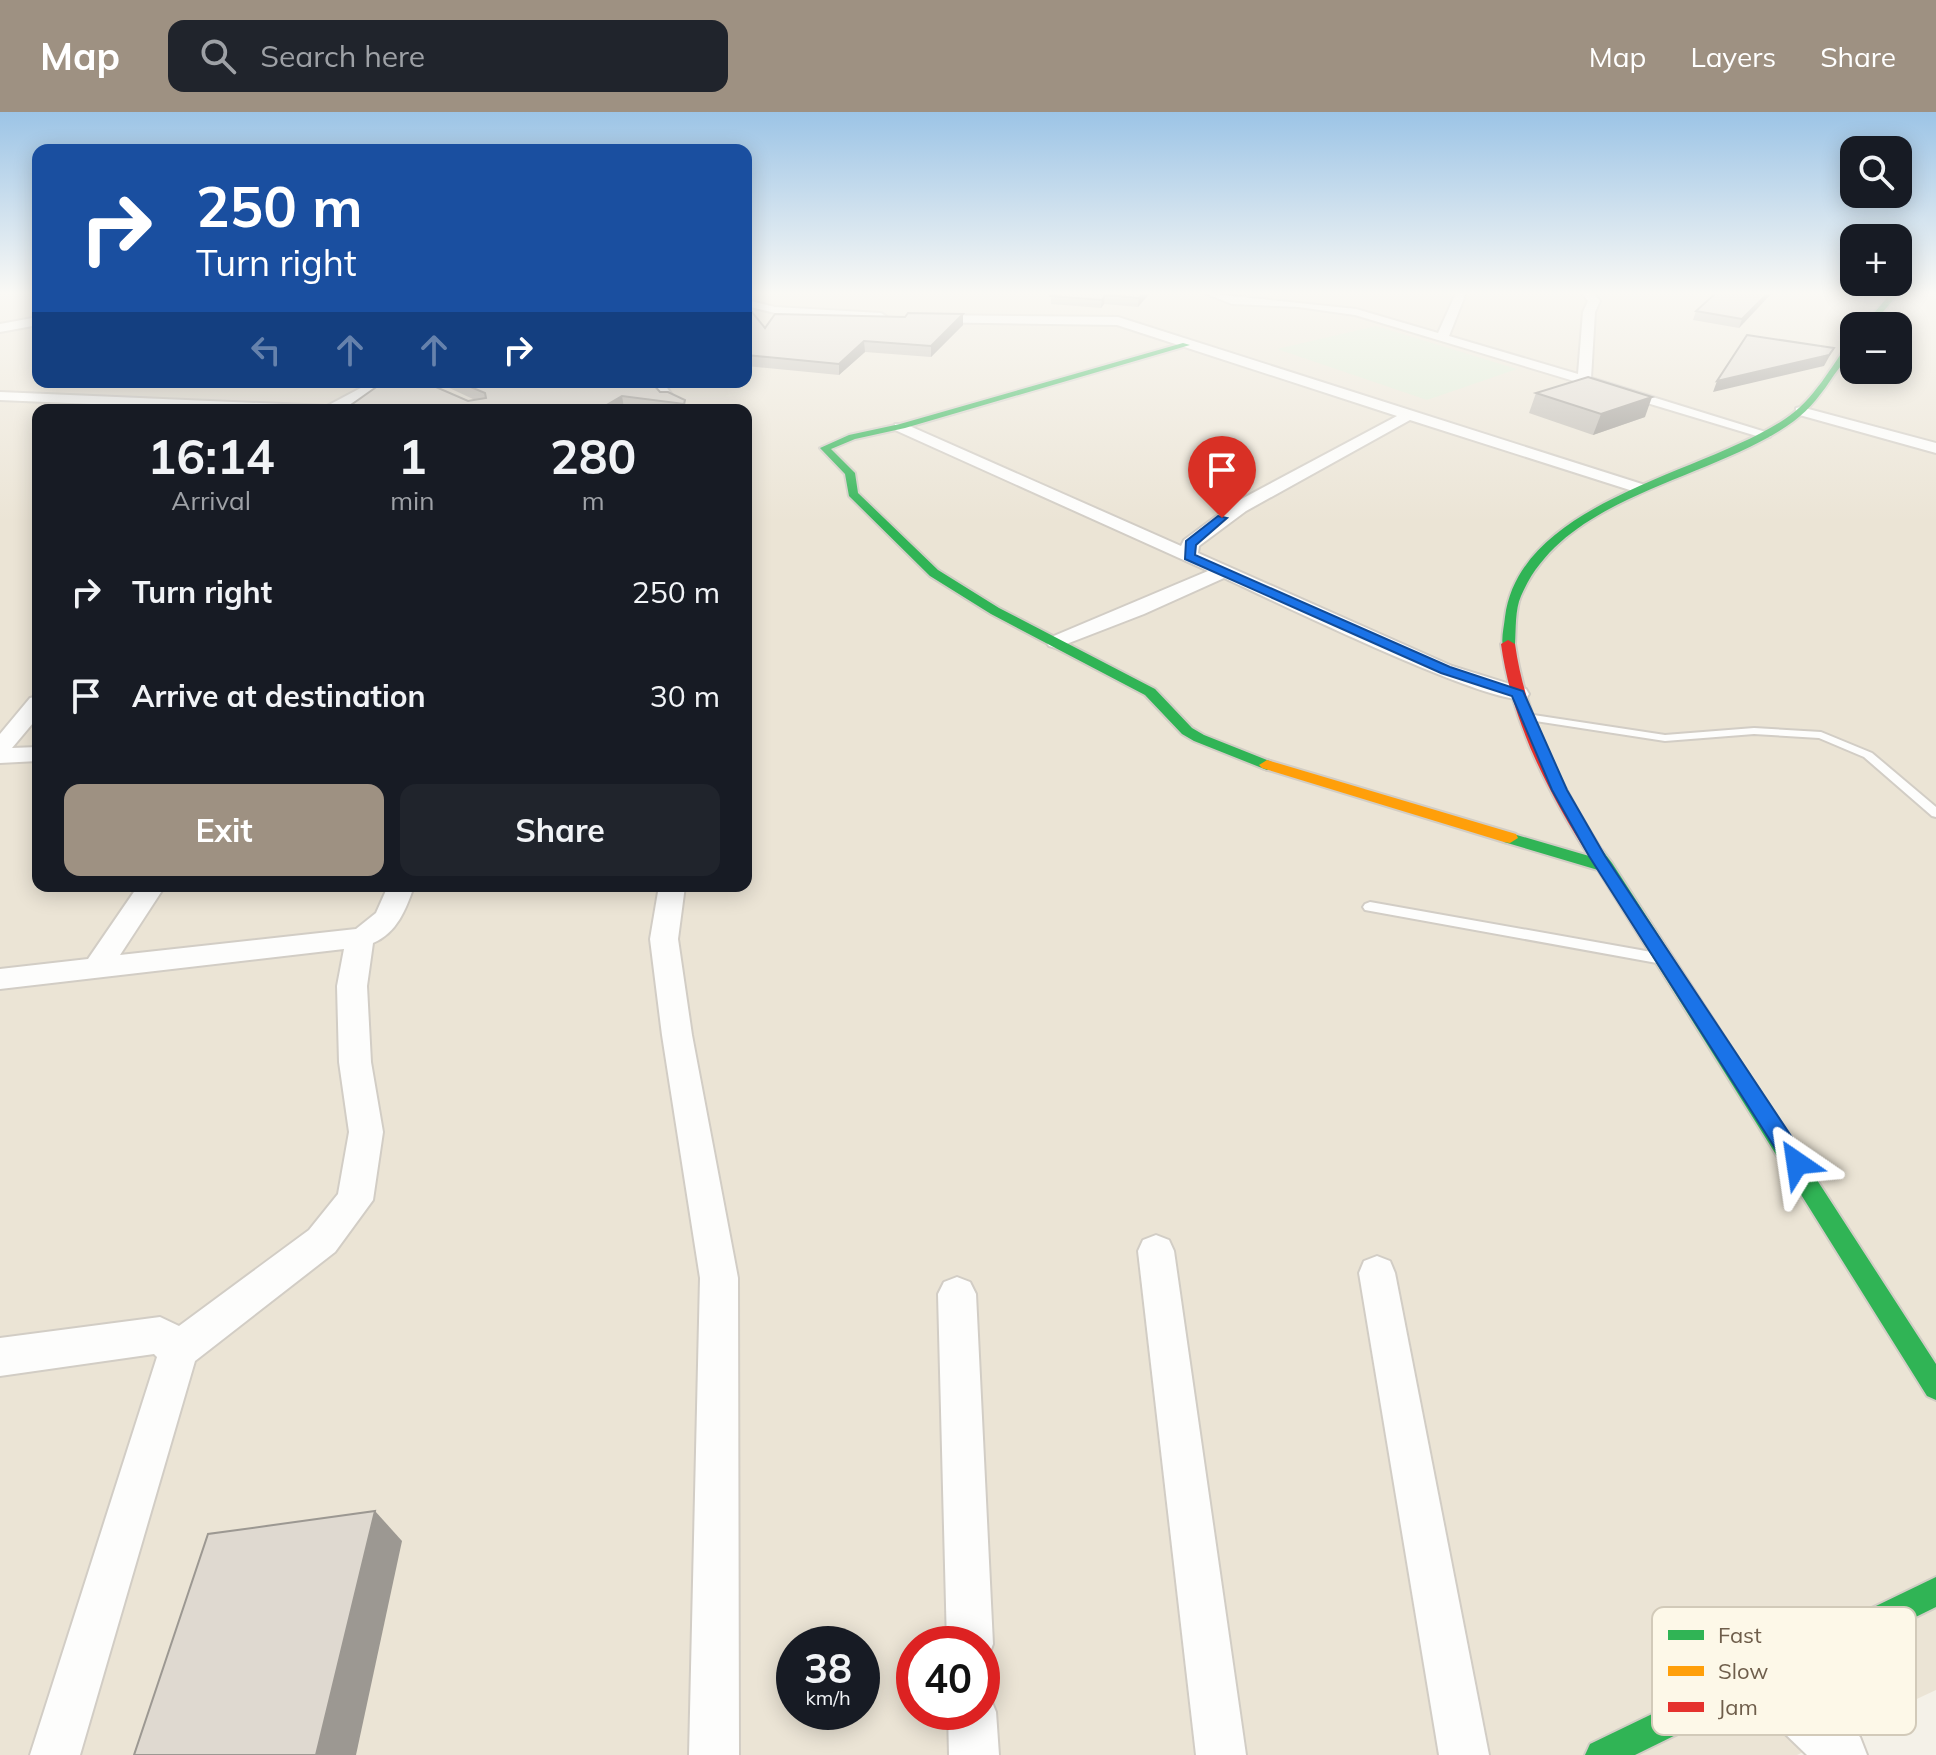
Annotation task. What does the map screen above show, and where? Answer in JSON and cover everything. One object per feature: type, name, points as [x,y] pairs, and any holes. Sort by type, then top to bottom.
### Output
[{"type":"main road","points":[[1093,370],[1006,393],[900,427],[833,443],[825,448],[850,471],[855,480],[853,494],[934,573],[995,611],[1150,692],[1187,731],[1260,763],[1606,867]]},
{"type":"main road","points":[[1836,370],[1801,411],[1765,434],[1639,488],[1567,533],[1546,550],[1521,583],[1507,615],[1509,654],[1518,694],[1559,790],[1936,1387]]},
{"type":"main road","points":[[1890,1607],[1909,1586]]},
{"type":"main road","points":[[1902,1607],[1936,1592]]},
{"type":"main road","points":[[1601,1755],[1652,1731]]},
{"type":"street","points":[[1263,370],[1639,488]]},
{"type":"street","points":[[1549,370],[1765,434]]},
{"type":"street","points":[[1584,381],[1585,370]]},
{"type":"street","points":[[38,397],[55,388]]},
{"type":"street","points":[[341,404],[369,388]]},
{"type":"street","points":[[660,388],[667,398]]},
{"type":"street","points":[[0,396],[160,404]]},
{"type":"street","points":[[1801,411],[1936,448]]},
{"type":"street","points":[[1189,556],[1190,544],[1222,518],[1408,416]]},
{"type":"street","points":[[900,427],[1445,670],[1518,694]]},
{"type":"street","points":[[1056,642],[1224,571]]},
{"type":"street","points":[[0,748],[32,710]]},
{"type":"street","points":[[0,756],[32,754]]},
{"type":"street","points":[[96,969],[148,892]]},
{"type":"street","points":[[0,979],[360,938],[376,933],[387,923],[399,892]]},
{"type":"street","points":[[671,892],[664,939],[677,1035],[719,1278],[714,1755]]},
{"type":"street","points":[[55,1755],[179,1350],[322,1241],[355,1200],[366,1132],[355,1062],[352,986],[360,938]]},
{"type":"street","points":[[1156,1251],[1221,1755]]},
{"type":"street","points":[[1377,1273],[1464,1755]]},
{"type":"street","points":[[957,1294],[969,1626]]},
{"type":"street","points":[[0,1357],[160,1335],[179,1350]]},
{"type":"street","points":[[973,1730],[974,1755]]},
{"type":"street","points":[[1821,1735],[1842,1755]]},
{"type":"lane","points":[[1527,717],[1665,738],[1754,731],[1821,735],[1868,755],[1936,813]]},
{"type":"lane","points":[[1370,907],[1665,959]]},
{"type":"shaded area","points":[[0,370],[32,370],[32,388],[752,388],[752,370],[1840,370],[1840,384],[1912,384],[1912,370],[1936,370],[1936,1690],[1916,1699],[1916,1607],[1652,1607],[1652,1735],[1840,1735],[1797,1755],[0,1755]]},
{"type":"green space","points":[[1338,370],[1515,370],[1427,400]]},
{"type":"building","points":[[1724,370],[1766,370],[1717,381]]},
{"type":"building","points":[[1588,377],[1652,397],[1601,414],[1536,393]]},
{"type":"building","points":[[375,388],[438,388],[468,401],[486,398],[485,393],[473,388],[656,388],[685,400],[684,404],[622,396],[608,404],[352,404]]},
{"type":"building","points":[[375,1511],[316,1755],[134,1755],[208,1534]]},
{"type":"traffic: fast","points":[[1099,370],[902,426],[852,437],[825,448],[850,473],[853,494],[934,573],[995,611],[1150,692],[1187,731],[1199,738],[1267,765]]},
{"type":"traffic: fast","points":[[1508,644],[1514,598],[1536,560],[1570,529],[1613,503],[1752,442],[1788,421],[1817,394],[1834,370]]},
{"type":"traffic: fast","points":[[1510,838],[1606,867]]},
{"type":"traffic: fast","points":[[1596,854],[1936,1387]]},
{"type":"traffic: fast","points":[[1905,1607],[1936,1592]]},
{"type":"traffic: fast","points":[[1601,1755],[1652,1730]]},
{"type":"traffic: slow","points":[[1267,765],[1510,838]]},
{"type":"traffic: jam","points":[[1508,644],[1512,672],[1528,727],[1553,780],[1596,854]]},
{"type":"route","points":[[1222,518],[1190,544],[1189,556],[1445,670],[1518,694],[1559,790],[1597,856],[1797,1163]]}]
